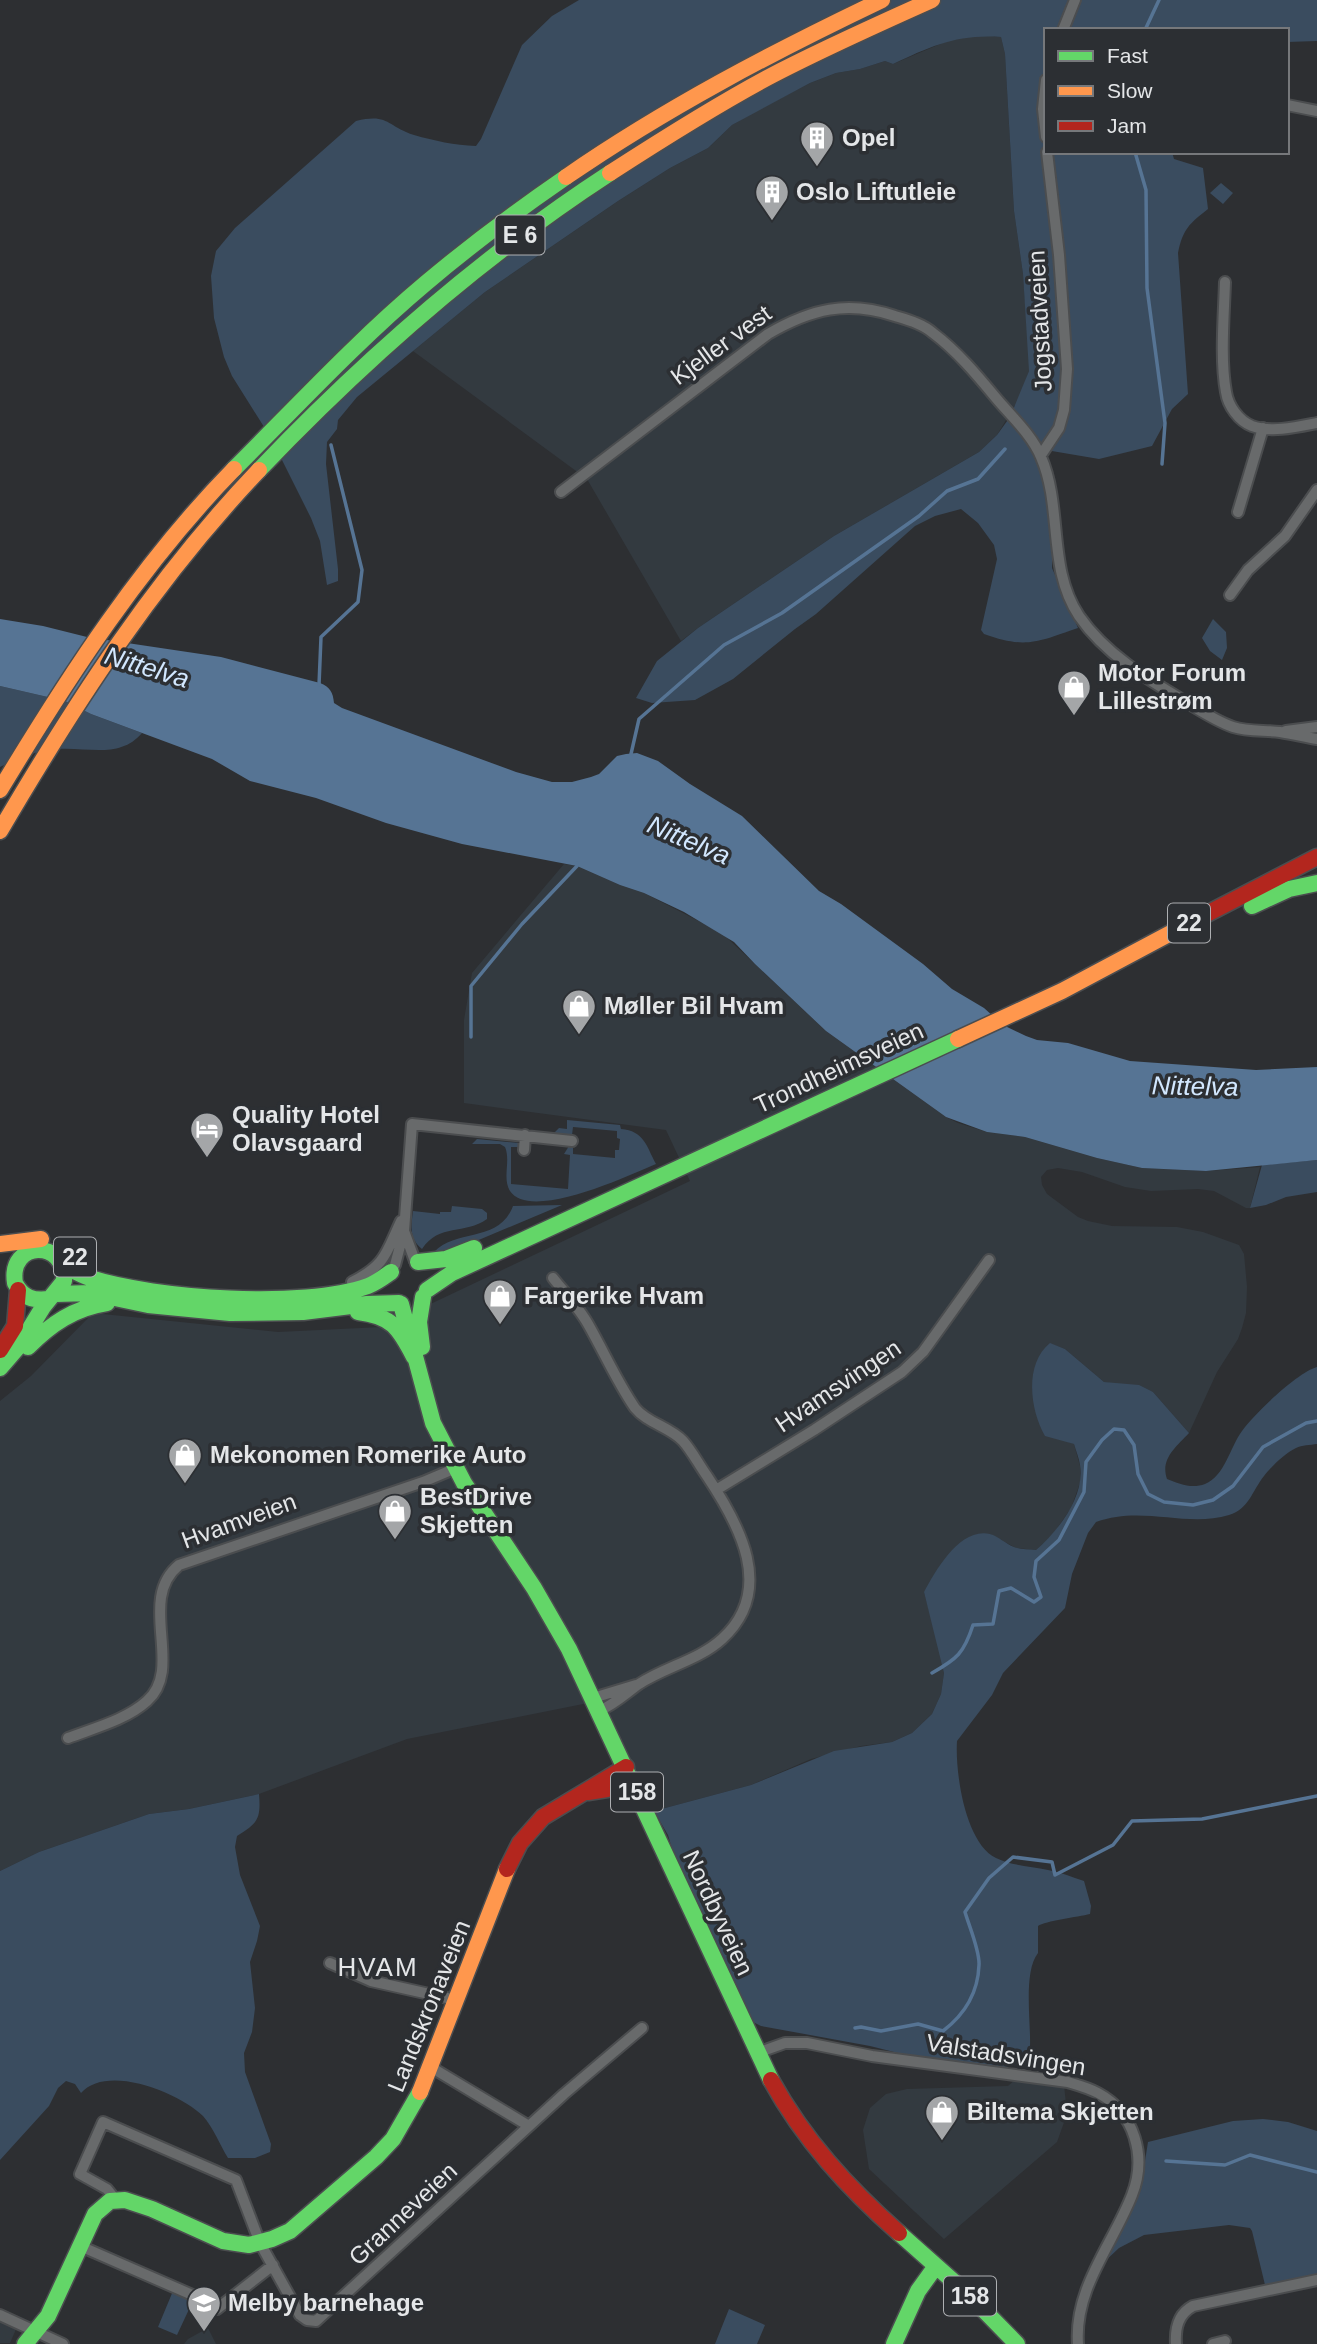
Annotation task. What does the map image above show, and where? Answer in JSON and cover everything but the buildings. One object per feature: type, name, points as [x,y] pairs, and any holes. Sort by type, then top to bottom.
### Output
[{"type":"main road","name":"E 6","points":[[0,790],[83,659],[196,510],[367,336],[428,282],[503,223],[650,122],[737,72],[882,0]]},
{"type":"main road","name":"E 6","points":[[0,831],[83,695],[179,564],[243,488],[327,401],[443,297],[532,226],[652,145],[743,91],[840,41],[932,0]]},
{"type":"main road","name":"Trondheimsveien","points":[[425,1293],[452,1273],[1062,991],[1317,857]]},
{"type":"main road","name":"Trondheimsveien","points":[[1062,991],[1108,976],[1278,894],[1317,883]]},
{"type":"main road","name":"Trondheimsveien","points":[[417,1261],[452,1257],[557,1212],[634,1187]]},
{"type":"main road","name":"22","points":[[0,1244],[52,1240],[99,1270],[132,1279],[149,1290]]},
{"type":"main road","name":"22","points":[[0,1255],[25,1254],[35,1250],[55,1255],[61,1264],[63,1283],[53,1297]]},
{"type":"main road","name":"22","points":[[17,1288],[14,1268],[25,1254]]},
{"type":"main road","name":"22","points":[[0,1277],[32,1300],[91,1293],[130,1302],[230,1313],[283,1313],[326,1302],[367,1286],[407,1260],[417,1261]]},
{"type":"main road","points":[[417,1261],[426,1273],[425,1293]]},
{"type":"main road","name":"22","points":[[61,1264],[91,1279],[149,1290],[367,1304],[410,1304],[425,1293]]},
{"type":"main road","points":[[393,1269],[390,1290],[400,1303]]},
{"type":"main road","points":[[0,1350],[15,1326],[17,1288]]},
{"type":"main road","name":"Nordbyveien","points":[[425,1293],[419,1329],[446,1449]]},
{"type":"main road","points":[[0,1368],[20,1345],[53,1297]]},
{"type":"main road","points":[[0,1368],[70,1311],[90,1305],[130,1302]]},
{"type":"main road","name":"22","points":[[326,1302],[391,1320],[414,1357]]},
{"type":"main road","name":"Nordbyveien","points":[[400,1303],[433,1423],[456,1468],[546,1609],[596,1704],[757,2053],[788,2109],[819,2155],[858,2195],[985,2310],[1017,2344]]},
{"type":"main road","name":"Landskronaveien","points":[[115,2199],[133,2201],[223,2241],[236,2244],[260,2243],[290,2231],[376,2157],[393,2139],[416,2102],[514,1852],[528,1832],[543,1817],[582,1794],[607,1789],[629,1774]]},
{"type":"main road","points":[[30,2338],[48,2316],[100,2207],[115,2199]]},
{"type":"main road","points":[[894,2344],[918,2291],[936,2266]]},
{"type":"street","points":[[1064,28],[1075,0]]},
{"type":"street","points":[[1044,99],[1044,118]]},
{"type":"street","points":[[1289,105],[1317,111]]},
{"type":"street","name":"Jogstadveien","points":[[1041,456],[1059,428],[1064,410],[1067,369],[1059,255],[1047,154]]},
{"type":"street","points":[[1225,282],[1226,393],[1230,404],[1243,421],[1263,429],[1317,423]]},
{"type":"street","name":"Kjeller vest","points":[[561,492],[768,334],[792,320],[844,307],[887,313],[932,331],[991,391],[1041,456]]},
{"type":"street","points":[[1238,512],[1263,429]]},
{"type":"street","points":[[1041,456],[1048,475],[1058,558],[1065,586],[1075,609],[1092,632],[1140,674],[1220,721],[1236,728],[1317,739]]},
{"type":"street","points":[[1230,595],[1248,570],[1285,536],[1317,490]]},
{"type":"street","points":[[1279,732],[1317,727]]},
{"type":"street","points":[[393,1269],[404,1231],[412,1124],[572,1141]]},
{"type":"street","points":[[524,1150],[525,1135]]},
{"type":"street","points":[[558,1153],[559,1140]]},
{"type":"street","points":[[326,1302],[380,1264],[388,1254],[404,1216]]},
{"type":"street","points":[[404,1231],[417,1261]]},
{"type":"street","name":"Hvamsvingen","points":[[716,1490],[902,1372],[923,1352],[989,1261]]},
{"type":"street","points":[[553,1278],[587,1321],[637,1410],[682,1440],[733,1518],[748,1558],[749,1579],[745,1603],[723,1639],[639,1684],[619,1701],[596,1704]]},
{"type":"street","name":"Hvamveien","points":[[68,1738],[120,1717],[146,1702],[156,1690],[160,1678],[162,1651],[159,1609],[162,1589],[168,1574],[179,1565],[423,1482],[456,1468]]},
{"type":"street","points":[[330,1963],[371,1981],[456,2000]]},
{"type":"street","name":"Granneveien","points":[[260,2243],[300,2315],[307,2320],[316,2321],[529,2126],[642,2028]]},
{"type":"street","name":"Valstadsvingen","points":[[757,2053],[777,2045],[807,2043],[872,2056],[1068,2082],[1096,2091],[1107,2098],[1121,2111],[1135,2135],[1139,2154],[1138,2175],[1133,2194],[1079,2313],[1078,2344]]},
{"type":"street","points":[[429,2066],[529,2126]]},
{"type":"street","name":"Landskronaveien","points":[[115,2199],[107,2189],[80,2174],[103,2122],[236,2180],[260,2243]]},
{"type":"street","points":[[80,2246],[213,2304],[217,2309],[273,2265]]},
{"type":"street","points":[[1176,2344],[1180,2317],[1193,2306],[1317,2280]]},
{"type":"street","points":[[0,2315],[30,2338],[63,2344]]},
{"type":"street","points":[[1213,2344],[1225,2341]]},
{"type":"shaded area","points":[[579,0],[1317,0],[1317,41],[1289,42],[1289,28],[1044,28],[1044,154],[1173,154],[1174,159],[1203,168],[1208,209],[1188,228],[1178,253],[1188,394],[1172,409],[1152,446],[1099,459],[1040,449],[1052,531],[1052,568],[1078,628],[1031,642],[998,639],[984,634],[981,630],[997,559],[994,545],[978,523],[961,509],[935,516],[915,526],[816,614],[733,679],[695,700],[652,703],[636,698],[657,661],[698,628],[834,536],[979,452],[997,435],[1010,417],[1029,371],[1023,274],[1014,211],[1005,54],[1001,37],[958,39],[893,64],[885,61],[836,73],[810,83],[732,125],[708,148],[618,201],[485,292],[357,397],[338,420],[337,429],[327,442],[326,464],[338,581],[327,585],[320,541],[311,518],[271,438],[232,376],[224,357],[214,318],[211,276],[216,251],[235,228],[356,121],[381,120],[414,135],[476,146],[522,45],[552,16]]},
{"type":"shaded area","points":[[978,35],[1001,37],[1005,54],[1014,211],[1023,274],[1029,355],[1029,371],[1020,397],[997,435],[979,452],[834,536],[681,641],[587,479],[413,351],[485,292],[618,201],[708,148],[732,125],[756,111],[810,83],[836,73],[885,61],[893,64],[952,39]]},
{"type":"shaded area","points":[[1221,183],[1233,193],[1223,204],[1210,193]]},
{"type":"shaded area","points":[[1213,619],[1226,632],[1227,648],[1222,660],[1210,651],[1202,638]]},
{"type":"shaded area","points":[[0,686],[65,701],[142,733],[133,741],[114,749],[51,750],[28,755],[0,767]]},
{"type":"shaded area","points":[[564,864],[577,866],[644,893],[722,933],[826,1031],[958,1123],[987,1132],[1025,1137],[1142,1168],[1206,1171],[1260,1167],[1250,1208],[1214,1191],[1151,1191],[1125,1187],[1082,1172],[1058,1168],[1047,1170],[1041,1177],[1047,1194],[1078,1217],[1088,1221],[1112,1226],[1177,1227],[1203,1232],[1239,1245],[1244,1254],[1246,1313],[1238,1339],[1217,1372],[1189,1433],[1153,1392],[1104,1382],[1065,1349],[1051,1344],[1066,1441],[1074,1444],[1080,1466],[1080,1483],[1071,1508],[1052,1536],[1036,1550],[1016,1548],[990,1534],[924,1592],[941,1654],[944,1673],[941,1694],[932,1714],[912,1733],[892,1742],[861,1746],[811,1759],[751,1785],[654,1811],[598,1701],[407,1739],[259,1794],[189,1809],[149,1814],[39,1852],[0,1871],[0,1401],[31,1376],[93,1313],[278,1332],[382,1327],[690,1181],[666,1130],[464,1103],[464,1020],[472,973]]},
{"type":"shaded area","points":[[567,1120],[620,1125],[621,1129],[640,1136],[656,1164],[604,1186],[558,1199],[538,1201],[521,1199],[510,1191],[505,1147],[500,1144],[472,1144],[477,1139],[519,1143],[519,1147],[511,1147],[511,1184],[568,1189],[570,1155],[564,1154],[569,1146],[573,1146],[573,1154],[615,1158],[620,1139],[617,1138],[617,1131],[573,1127],[572,1135],[554,1133],[559,1128],[567,1129]]},
{"type":"shaded area","points":[[1317,1160],[1317,1192],[1286,1197],[1250,1208],[1262,1165]]},
{"type":"shaded area","points":[[562,1205],[455,1250],[434,1252],[454,1240],[498,1225],[507,1218],[513,1206]]},
{"type":"shaded area","points":[[452,1206],[482,1209],[487,1213],[487,1219],[470,1227],[444,1232],[422,1249],[413,1237],[413,1211],[440,1214],[451,1212]]},
{"type":"shaded area","points":[[1050,1343],[1065,1349],[1104,1382],[1139,1385],[1153,1392],[1189,1433],[1167,1459],[1165,1472],[1167,1479],[1172,1481],[1195,1486],[1212,1480],[1218,1475],[1242,1431],[1256,1415],[1288,1385],[1317,1367],[1317,1444],[1298,1447],[1283,1457],[1264,1476],[1246,1504],[1229,1515],[1197,1519],[1130,1516],[1096,1522],[1088,1533],[1072,1574],[1065,1608],[1003,1673],[992,1695],[957,1741],[958,1770],[964,1806],[985,1850],[1008,1863],[1052,1871],[1084,1881],[1091,1906],[1090,1914],[1038,1926],[1038,1953],[1033,1961],[1029,1984],[1032,2057],[1020,2064],[1001,2069],[914,2057],[761,2026],[749,2020],[675,1859],[668,1835],[654,1811],[751,1785],[834,1751],[892,1742],[912,1733],[932,1714],[941,1694],[944,1673],[924,1592],[935,1573],[959,1543],[979,1534],[993,1535],[1017,1548],[1036,1550],[1061,1523],[1078,1489],[1080,1465],[1074,1444],[1045,1436],[1033,1401],[1036,1363]]},
{"type":"shaded area","points":[[259,1794],[257,1819],[237,1836],[235,1847],[240,1875],[260,1926],[250,1962],[255,2008],[252,2032],[244,2053],[245,2072],[271,2144],[270,2152],[255,2158],[228,2158],[203,2116],[178,2098],[161,2091],[125,2081],[108,2081],[93,2084],[81,2093],[75,2084],[66,2081],[58,2088],[49,2106],[0,2160],[0,1871],[39,1852],[149,1814],[189,1809]]},
{"type":"shaded area","points":[[1016,2079],[1064,2085],[1067,2114],[1057,2142],[944,2239],[869,2169],[863,2130],[870,2108],[886,2094],[907,2089],[1008,2086]]},
{"type":"shaded area","points":[[1263,2119],[1288,2122],[1317,2131],[1317,2281],[1266,2289],[1252,2231],[1250,2228],[1229,2225],[1144,2235],[1119,2248],[1103,2263],[1132,2184],[1145,2161],[1148,2142],[1233,2121]]},
{"type":"shaded area","points":[[173,2291],[189,2297],[191,2305],[177,2335],[158,2327]]},
{"type":"shaded area","points":[[729,2309],[765,2325],[757,2344],[715,2344]]},
{"type":"shaded area","points":[[0,2319],[17,2327],[10,2343],[0,2343]]},
{"type":"shaded area","name":"Melby barnehage","points":[[208,2328],[216,2344],[184,2344],[188,2339]]},
{"type":"water","name":"Nittelva","points":[[0,619],[87,637],[221,657],[320,683],[329,688],[334,703],[342,708],[516,772],[552,782],[572,782],[599,774],[617,756],[626,754],[637,753],[658,761],[742,816],[819,891],[923,964],[952,989],[984,1008],[1003,1025],[1026,1036],[1037,1040],[1068,1043],[1130,1061],[1256,1070],[1317,1067],[1317,1160],[1206,1171],[1142,1168],[1025,1137],[987,1132],[946,1117],[826,1031],[734,942],[684,912],[577,866],[462,844],[386,823],[316,798],[250,781],[212,759],[91,714],[65,701],[0,686]]},
{"type":"waterway","points":[[1146,28],[1159,0]]},
{"type":"waterway","points":[[1136,154],[1146,190],[1147,288],[1165,423],[1162,464]]},
{"type":"waterway","points":[[319,685],[321,637],[358,602],[362,570],[331,445]]},
{"type":"waterway","points":[[631,754],[639,719],[724,645],[782,613],[919,516],[947,491],[978,479],[1005,449]]},
{"type":"waterway","points":[[471,1037],[471,986],[577,863]]},
{"type":"waterway","points":[[932,1673],[959,1654],[973,1625],[993,1624],[999,1591],[1011,1588],[1034,1602],[1041,1597],[1034,1577],[1036,1561],[1059,1540],[1084,1492],[1086,1462],[1114,1429],[1124,1430],[1134,1445],[1138,1474],[1148,1494],[1164,1502],[1193,1505],[1213,1500],[1233,1486],[1263,1447],[1306,1423],[1317,1421]]},
{"type":"waterway","points":[[855,2028],[881,2031],[918,2024],[943,2031],[957,2018],[973,1994],[979,1965],[965,1912],[989,1878],[1013,1857],[1052,1862],[1055,1875],[1113,1845],[1132,1821],[1202,1819],[1317,1796]]},
{"type":"waterway","points":[[1166,2161],[1225,2165],[1250,2155],[1317,2172]]},
{"type":"traffic: fast","points":[[259,470],[340,389],[426,311],[516,239],[610,173]]},
{"type":"traffic: fast","points":[[234,469],[401,305],[477,241],[566,177]]},
{"type":"traffic: fast","points":[[1252,906],[1289,889],[1317,883]]},
{"type":"traffic: fast","points":[[427,1290],[452,1273],[958,1039]]},
{"type":"traffic: fast","points":[[418,1262],[446,1259],[474,1248]]},
{"type":"traffic: fast","points":[[0,1368],[19,1346],[43,1307],[64,1281],[62,1267],[57,1258],[48,1252],[28,1252],[20,1259],[15,1269],[15,1283],[21,1292],[29,1297],[49,1299]]},
{"type":"traffic: fast","points":[[61,1264],[86,1277],[152,1291],[190,1296],[269,1299],[340,1293],[368,1286],[391,1272]]},
{"type":"traffic: fast","points":[[56,1294],[91,1293],[148,1305],[230,1313],[303,1312],[399,1303]]},
{"type":"traffic: fast","points":[[422,1347],[419,1322],[423,1297]]},
{"type":"traffic: fast","points":[[28,1347],[64,1318],[107,1303]]},
{"type":"traffic: fast","points":[[401,1304],[433,1423],[464,1483],[534,1588],[569,1649],[771,2080]]},
{"type":"traffic: fast","points":[[358,1312],[387,1320],[399,1331],[414,1357]]},
{"type":"traffic: fast","points":[[25,2344],[48,2316],[95,2214],[110,2201],[125,2200],[152,2209],[223,2241],[249,2245],[272,2239],[290,2231],[376,2157],[393,2139],[420,2092]]},
{"type":"traffic: fast","points":[[899,2233],[971,2297],[1017,2344]]},
{"type":"traffic: fast","points":[[894,2344],[918,2291],[936,2266]]},
{"type":"traffic: slow","points":[[566,177],[721,82],[882,0]]},
{"type":"traffic: slow","points":[[610,173],[767,78],[932,0]]},
{"type":"traffic: slow","points":[[0,790],[52,705],[137,582],[200,505],[234,469]]},
{"type":"traffic: slow","points":[[0,831],[119,643],[186,554],[259,470]]},
{"type":"traffic: slow","points":[[958,1039],[1062,991],[1197,919]]},
{"type":"traffic: slow","points":[[0,1244],[41,1239]]},
{"type":"traffic: slow","points":[[420,2092],[507,1869]]},
{"type":"traffic: jam","points":[[1197,919],[1317,857]]},
{"type":"traffic: jam","points":[[0,1350],[15,1326],[18,1290]]},
{"type":"traffic: jam","points":[[507,1869],[520,1843],[543,1817],[626,1767]]},
{"type":"traffic: jam","points":[[588,1792],[607,1789],[632,1780]]},
{"type":"traffic: jam","points":[[771,2080],[798,2123],[828,2162],[862,2199],[899,2233]]},
{"type":"place","name":"Opel","points":[[817,168]]},
{"type":"place","name":"Oslo Liftutleie","points":[[772,222]]},
{"type":"place","name":"Motor Forum Lillestrøm","points":[[1074,717]]},
{"type":"place","name":"Møller Bil Hvam","points":[[579,1036]]},
{"type":"place","name":"Quality Hotel Olavsgaard","points":[[207,1159]]},
{"type":"place","name":"Fargerike Hvam","points":[[500,1326]]},
{"type":"place","name":"Mekonomen Romerike Auto","points":[[185,1485]]},
{"type":"place","name":"BestDrive Skjetten","points":[[395,1541]]},
{"type":"place","name":"Biltema Skjetten","points":[[942,2142]]},
{"type":"place","name":"Melby barnehage","points":[[204,2333]]},
{"type":"district","name":"HVAM","points":[[378,1967]]}]
